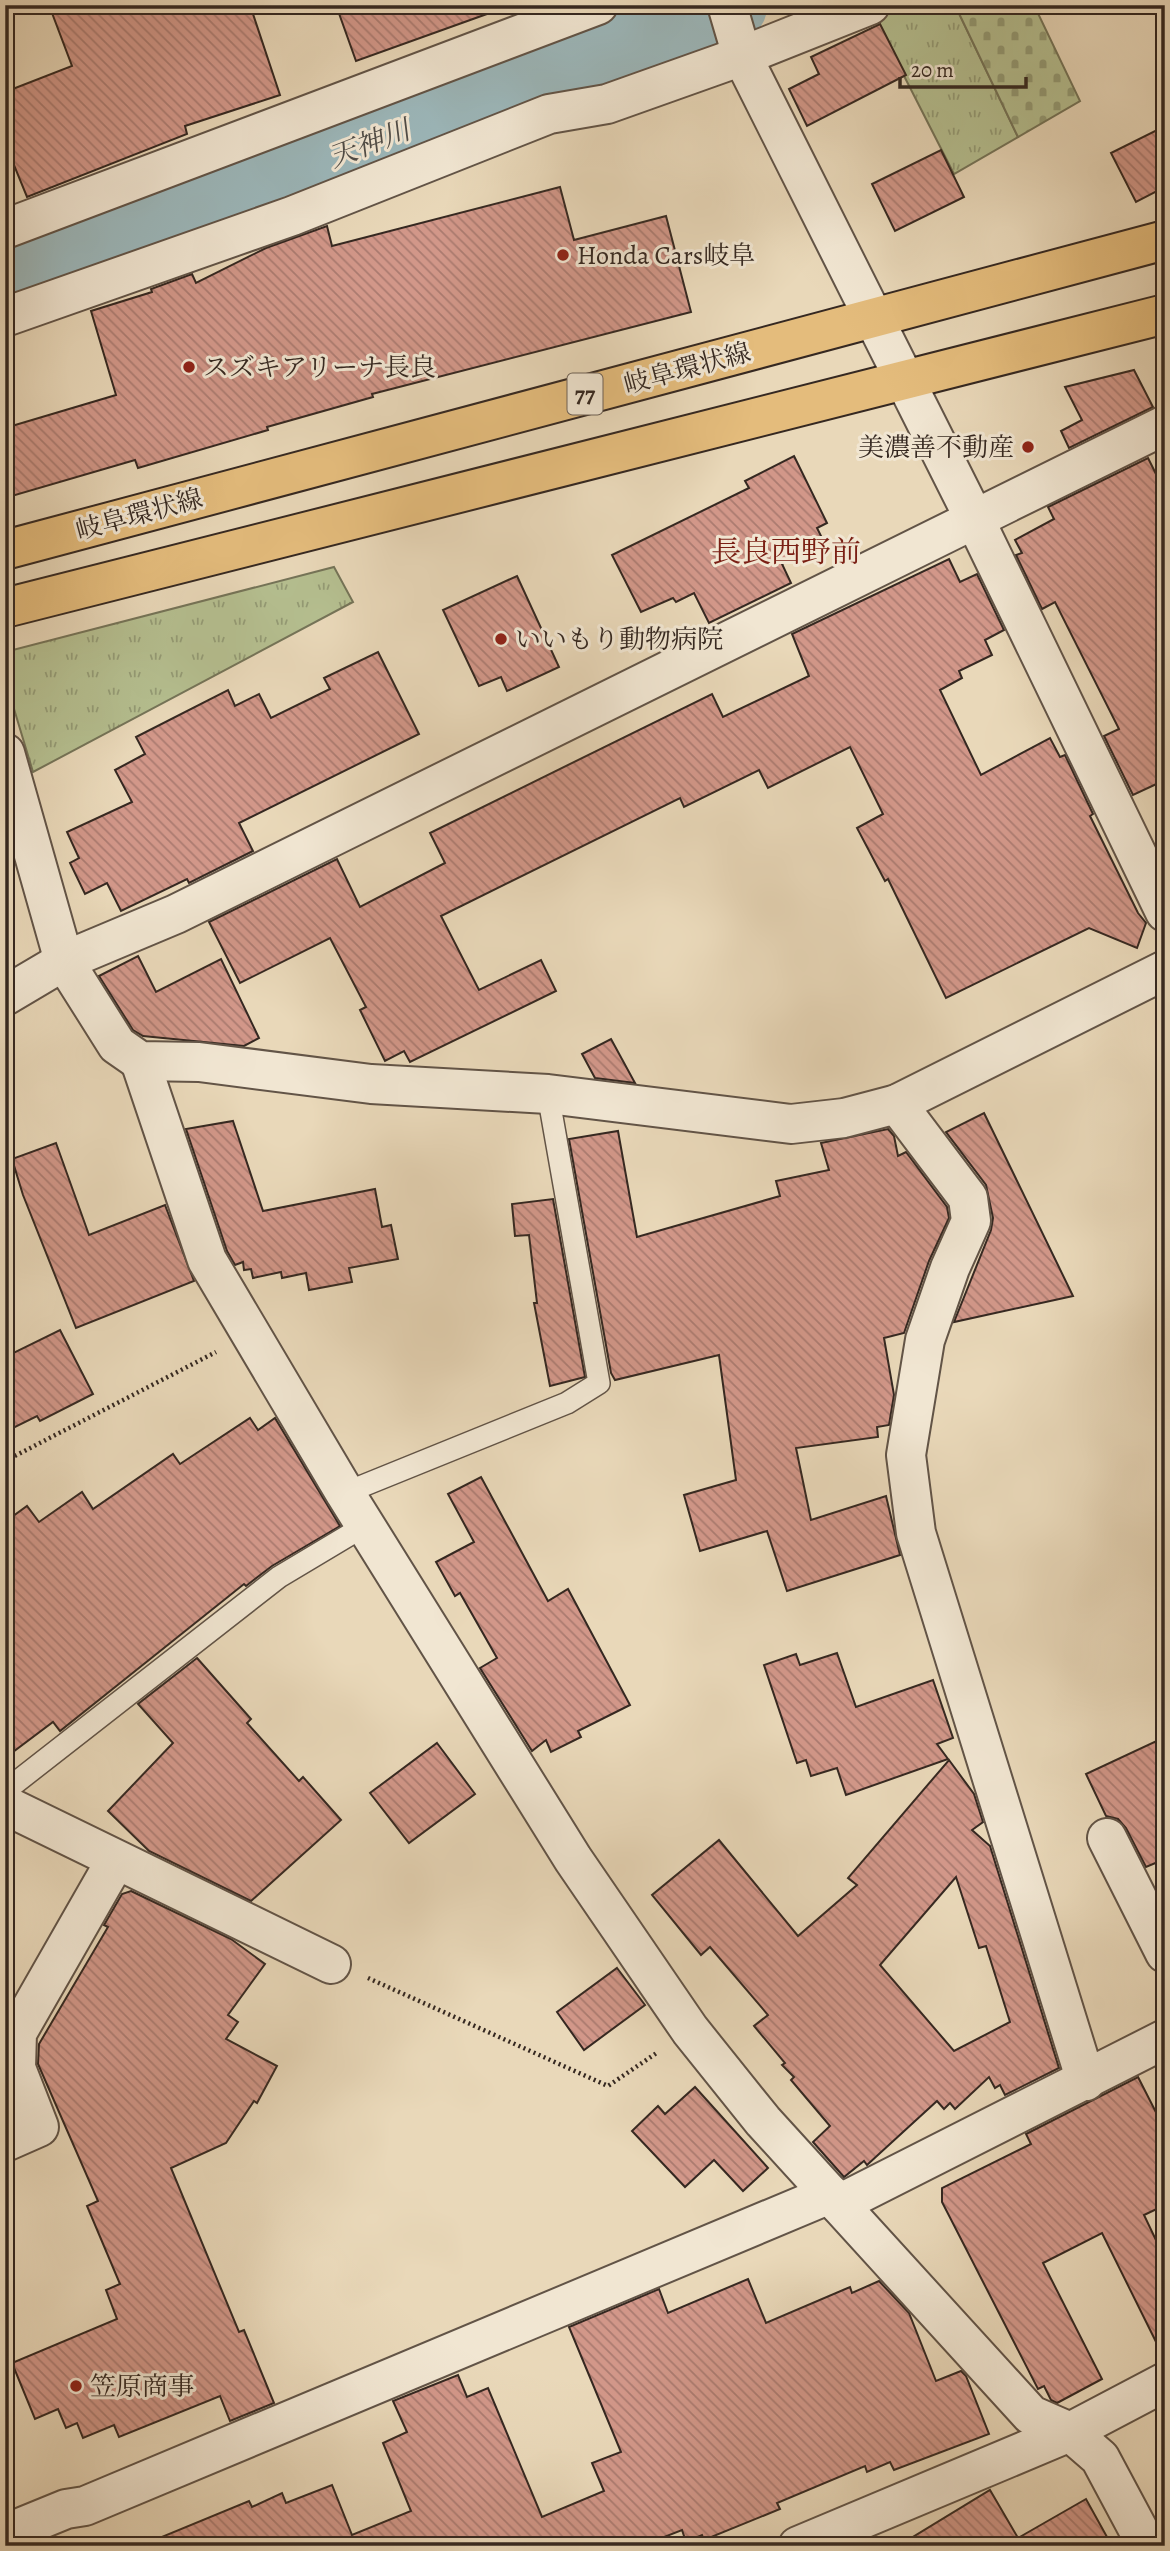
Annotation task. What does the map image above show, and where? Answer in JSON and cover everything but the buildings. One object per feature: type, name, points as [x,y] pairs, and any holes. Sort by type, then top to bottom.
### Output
[{"type":"main road","name":"岐阜環状線","points":[[5,550],[412,439],[872,320],[1006,281],[1165,240]]},
{"type":"main road","points":[[5,608],[1165,314]]},
{"type":"street","points":[[5,229],[598,5]]},
{"type":"street","points":[[727,5],[742,55],[872,320],[974,518],[1165,912]]},
{"type":"street","points":[[5,317],[292,216],[549,114],[607,104],[870,5]]},
{"type":"street","points":[[5,996],[64,961],[176,914],[1165,425]]},
{"type":"street","points":[[5,753],[64,961],[117,1045],[140,1061],[199,1062],[371,1084],[548,1094],[791,1124],[844,1118],[897,1104],[1165,970]]},
{"type":"street","points":[[140,1061],[207,1260],[345,1493],[573,1858],[691,2030],[763,2121],[1031,2415],[1070,2432],[1100,2458],[1147,2546]]},
{"type":"street","points":[[897,1104],[968,1198],[971,1221],[950,1268],[925,1340],[906,1455],[916,1533],[1086,2081]]},
{"type":"street","points":[[5,1805],[331,1964]]},
{"type":"street","points":[[1107,1838],[1165,1953]]},
{"type":"street","points":[[5,2142],[39,2127],[16,2068],[17,2033],[116,1860]]},
{"type":"street","points":[[5,2534],[65,2509],[85,2506],[834,2199],[1086,2081],[1165,2039]]},
{"type":"street","points":[[798,2546],[1070,2432],[1165,2382]]},
{"type":"lane","points":[[345,1493],[567,1403],[599,1383],[548,1094]]},
{"type":"lane","points":[[5,1791],[279,1577],[366,1525]]},
{"type":"path","points":[[5,1461],[249,1335]]},
{"type":"path","points":[[331,1964],[608,2086],[691,2030]]},
{"type":"green space","points":[[900,5],[955,5],[1018,137],[954,174],[873,15]]},
{"type":"green space","points":[[955,5],[1034,5],[1080,101],[1018,137]]},
{"type":"green space","points":[[334,567],[353,602],[33,772],[5,679],[5,652]]},
{"type":"waterway","name":"天神川","points":[[5,274],[110,241],[730,5]]},
{"type":"place","name":"Honda Cars岐阜","points":[[563,255]]},
{"type":"place","name":"スズキアリーナ長良","points":[[189,367]]},
{"type":"place","name":"美濃善不動産","points":[[1028,447]]},
{"type":"place","name":"いいもり動物病院","points":[[501,639]]},
{"type":"place","name":"笠原商事","points":[[76,2386]]},
{"type":"district","name":"長良西野前","points":[[786,552]]}]
